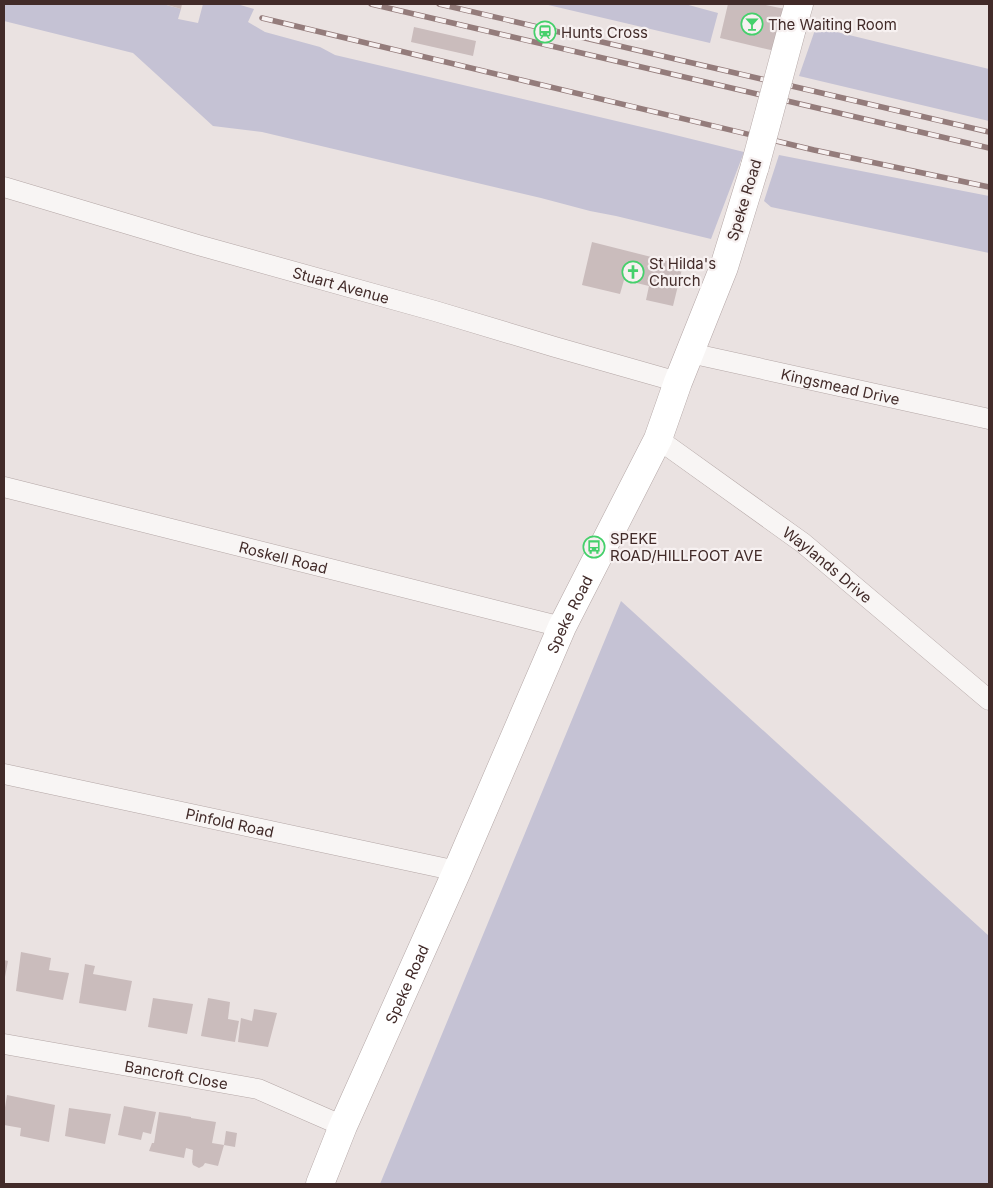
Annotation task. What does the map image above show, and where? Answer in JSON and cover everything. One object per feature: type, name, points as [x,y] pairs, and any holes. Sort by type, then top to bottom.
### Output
[{"type":"street","name":"Speke Road","points":[[320,1184],[343,1126],[457,871],[562,627],[658,438],[678,382],[724,267],[755,166],[795,16]]},
{"type":"street","name":"Stuart Avenue","points":[[4,187],[198,245],[435,311],[678,382]]},
{"type":"street","name":"Kingsmead Drive","points":[[690,353],[989,419]]},
{"type":"street","name":"Waylands Drive","points":[[658,438],[803,543],[989,700]]},
{"type":"street","name":"Roskell Road","points":[[4,488],[562,627]]},
{"type":"street","name":"Pinfold Road","points":[[4,774],[457,871]]},
{"type":"street","name":"Bancroft Close","points":[[4,1044],[258,1089],[343,1126]]},
{"type":"shaded area","points":[[4,4],[163,4],[181,9],[178,19],[198,23],[203,4],[237,4],[254,9],[248,22],[265,32],[320,47],[335,55],[744,152],[711,239],[262,132],[213,126],[133,53],[4,21]]},
{"type":"shaded area","points":[[544,4],[685,4],[718,13],[710,43]]},
{"type":"shaded area","points":[[816,27],[989,69],[989,121],[799,76]]},
{"type":"shaded area","points":[[779,155],[989,196],[989,253],[771,207],[764,201]]},
{"type":"shaded area","points":[[621,601],[989,936],[989,1184],[380,1184]]},
{"type":"building","points":[[164,4],[182,4],[181,9]]},
{"type":"building","name":"The Waiting Room","points":[[728,4],[761,4],[785,9],[775,51],[720,38]]},
{"type":"building","points":[[414,27],[476,41],[473,56],[411,42]]},
{"type":"building","name":"St Hilda's Church","points":[[592,242],[683,265],[673,306],[646,300],[649,286],[624,280],[620,294],[582,285]]},
{"type":"building","points":[[21,952],[51,958],[49,970],[69,973],[63,1000],[16,991]]},
{"type":"building","points":[[4,960],[8,961],[5,977],[4,977]]},
{"type":"building","points":[[85,964],[95,966],[93,974],[132,981],[126,1011],[79,1003]]},
{"type":"building","points":[[153,998],[193,1004],[187,1034],[148,1027]]},
{"type":"building","points":[[208,998],[230,1002],[228,1019],[239,1021],[235,1042],[201,1036]]},
{"type":"building","points":[[254,1009],[277,1013],[268,1047],[238,1042],[241,1018],[252,1021]]},
{"type":"building","points":[[7,1095],[55,1105],[49,1142],[20,1136],[21,1128],[4,1125]]},
{"type":"building","points":[[124,1106],[156,1112],[151,1134],[143,1132],[141,1140],[118,1135]]},
{"type":"building","points":[[69,1108],[111,1114],[105,1144],[65,1136]]},
{"type":"building","points":[[159,1112],[216,1122],[212,1143],[224,1145],[218,1166],[205,1163],[199,1168],[193,1165],[193,1150],[186,1148],[184,1158],[149,1151],[152,1143],[154,1143]]},
{"type":"building","points":[[226,1131],[237,1133],[235,1147],[224,1145]]},
{"type":"railway","points":[[371,4],[989,148]]},
{"type":"railway","points":[[439,4],[989,132]]},
{"type":"railway","points":[[262,18],[814,150],[989,187]]},
{"type":"place","name":"The Waiting Room","points":[[752,24]]},
{"type":"place","name":"Hunts Cross","points":[[545,32]]},
{"type":"place","name":"St Hilda's Church","points":[[633,272]]},
{"type":"place","name":"SPEKE ROAD/HILLFOOT AVE","points":[[594,547]]}]
